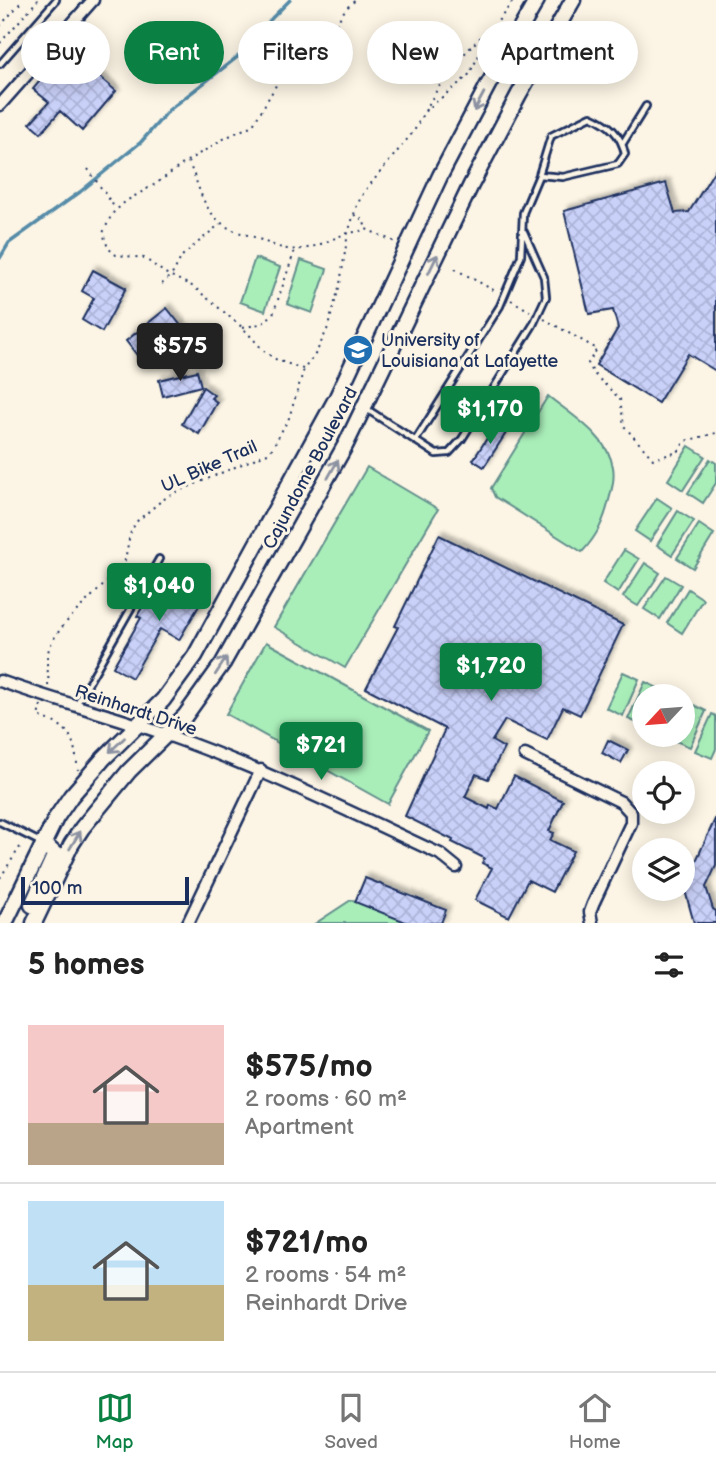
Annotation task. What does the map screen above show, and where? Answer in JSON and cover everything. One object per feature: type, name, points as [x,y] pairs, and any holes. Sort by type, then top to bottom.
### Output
[{"type":"street","points":[[0,105],[93,0]]},
{"type":"street","name":"Cajundome Boulevard","points":[[525,21],[537,0]]},
{"type":"street","name":"Cajundome Boulevard","points":[[561,21],[573,0]]},
{"type":"street","name":"Cajundome Boulevard","points":[[5,923],[56,818],[87,776],[163,700],[195,656],[313,443],[392,282],[440,176],[490,84]]},
{"type":"street","name":"Cajundome Boulevard","points":[[34,923],[71,845],[82,828],[129,771],[199,699],[223,663],[293,541],[364,408],[471,185],[525,84]]},
{"type":"street","name":"Reinhardt Drive","points":[[0,681],[166,734],[261,771],[440,854],[456,867]]},
{"type":"street","points":[[525,755],[621,802],[631,813],[631,823],[590,912],[592,923]]},
{"type":"street","points":[[188,923],[261,771]]},
{"type":"street","points":[[26,923],[55,854],[43,844]]},
{"type":"lane","points":[[0,64],[56,0]]},
{"type":"lane","points":[[623,143],[646,106]]},
{"type":"lane","points":[[415,441],[500,306],[521,256],[523,213],[539,176],[551,136],[591,116],[615,130],[623,143],[625,154],[618,164],[562,177],[539,176]]},
{"type":"lane","points":[[364,408],[436,454],[450,453],[462,439],[537,316],[547,291],[544,277],[522,229]]},
{"type":"lane","points":[[76,706],[159,559]]},
{"type":"lane","points":[[0,821],[43,844]]},
{"type":"path","points":[[0,26],[23,0]]},
{"type":"path","points":[[0,43],[37,0]]},
{"type":"path","points":[[304,369],[277,360],[207,296],[144,258],[116,255],[108,248],[103,233],[106,223],[116,209],[187,161],[253,125],[282,75],[288,69],[316,56],[342,12],[356,0]]},
{"type":"path","name":"UL Bike Trail","points":[[497,21],[514,0]]},
{"type":"path","name":"UL Bike Trail","points":[[78,771],[73,742],[68,732],[59,723],[38,716],[49,682],[46,672],[50,647],[58,633],[121,567],[136,522],[172,494],[270,452],[289,418],[304,369],[316,354],[327,330],[340,284],[353,214],[365,192],[414,131],[451,67],[477,40]]},
{"type":"path","name":"UL Bike Trail","points":[[424,112],[468,76],[477,59]]},
{"type":"path","points":[[187,161],[194,173],[202,200],[220,224],[230,230],[278,247],[295,249],[319,245],[366,229]]},
{"type":"path","points":[[88,169],[116,209]]},
{"type":"path","points":[[353,214],[363,220],[366,229],[401,244]]},
{"type":"path","points":[[162,284],[171,276],[182,256],[220,224]]},
{"type":"path","points":[[243,328],[263,323],[274,314],[295,249]]},
{"type":"path","points":[[455,269],[597,349],[588,363],[594,374],[620,399],[624,426],[653,459],[678,452],[685,441],[716,433]]},
{"type":"path","points":[[0,878],[29,836]]},
{"type":"green space","points":[[255,258],[280,267],[265,311],[240,302]]},
{"type":"green space","points":[[301,260],[327,269],[312,313],[287,304]]},
{"type":"green space","points":[[548,396],[596,436],[604,445],[613,467],[613,484],[605,515],[596,534],[582,552],[495,497],[491,488]]},
{"type":"green space","points":[[689,446],[705,456],[683,490],[668,480]]},
{"type":"green space","points":[[710,459],[716,463],[716,483],[703,503],[688,493]]},
{"type":"green space","points":[[367,467],[438,509],[345,668],[274,627]]},
{"type":"green space","points":[[657,498],[672,508],[650,541],[635,531]]},
{"type":"green space","points":[[678,511],[694,521],[672,555],[657,545]]},
{"type":"green space","points":[[699,524],[714,534],[693,568],[677,558]]},
{"type":"green space","points":[[624,550],[639,559],[618,593],[603,583]]},
{"type":"green space","points":[[645,563],[660,573],[638,606],[623,597]]},
{"type":"green space","points":[[666,576],[681,585],[660,619],[644,609]]},
{"type":"green space","points":[[688,589],[703,599],[682,633],[667,623]]},
{"type":"green space","points":[[266,642],[428,731],[388,804],[226,714]]},
{"type":"green space","points":[[623,672],[639,679],[637,684],[632,684],[632,695],[623,716],[606,708]]},
{"type":"green space","points":[[695,706],[706,711],[695,736]]},
{"type":"green space","points":[[712,714],[716,716],[716,749],[712,758],[695,751]]},
{"type":"green space","points":[[351,900],[385,904],[429,923],[316,923]]},
{"type":"building","points":[[37,84],[108,84],[116,91],[82,131],[60,111],[41,133],[30,123],[49,102],[33,89]]},
{"type":"building","points":[[716,168],[716,371],[688,354],[658,403],[596,365],[618,328],[613,310],[589,314],[564,211],[666,183],[675,213],[689,212]]},
{"type":"building","points":[[93,270],[126,288],[102,332],[82,320],[94,298],[82,291]]},
{"type":"building","points":[[167,308],[189,336],[180,344],[165,325],[150,337],[157,346],[140,359],[126,341]]},
{"type":"building","points":[[197,371],[201,386],[163,396],[159,380]]},
{"type":"building","points":[[203,387],[214,395],[211,398],[217,402],[199,434],[182,424]]},
{"type":"building","points":[[495,426],[506,433],[484,467],[473,460]]},
{"type":"building","points":[[439,535],[623,625],[580,715],[563,707],[547,740],[505,720],[492,741],[504,748],[488,779],[476,774],[465,797],[489,809],[490,805],[498,809],[514,776],[563,801],[549,831],[554,833],[550,840],[573,851],[552,892],[528,880],[509,917],[475,900],[492,868],[482,863],[484,858],[405,816],[445,729],[366,688],[398,627],[395,626]]},
{"type":"building","points":[[164,580],[179,589],[182,584],[204,597],[179,640],[160,629],[132,678],[113,667],[141,618],[137,616],[143,606],[147,608]]},
{"type":"building","points":[[608,740],[628,750],[621,763],[602,753]]},
{"type":"building","points":[[716,817],[716,866],[706,887],[716,911],[716,923],[694,923],[688,901],[695,901],[695,863]]},
{"type":"building","points":[[365,878],[446,910],[441,923],[408,923],[355,902]]},
{"type":"waterway","points":[[0,258],[9,243],[80,192],[141,142],[169,110],[245,51],[290,0]]},
{"type":"place","name":"University of Louisiana at Lafayette","points":[[358,350]]}]
